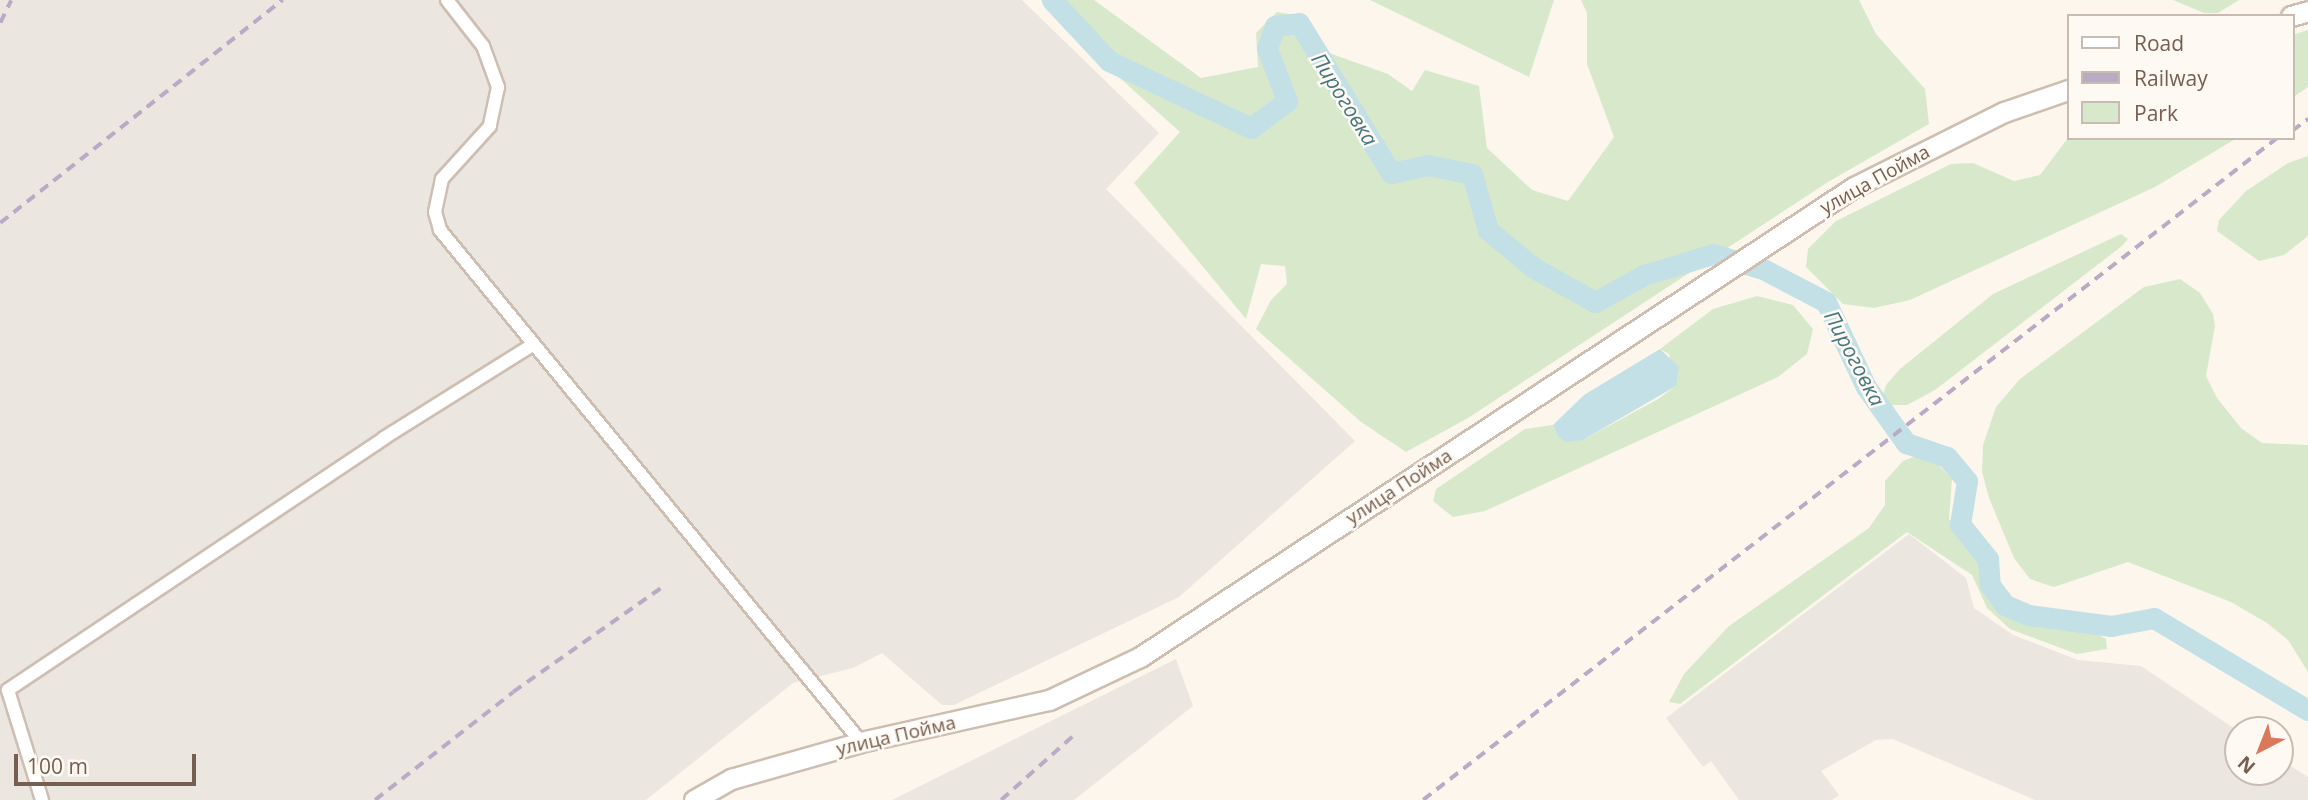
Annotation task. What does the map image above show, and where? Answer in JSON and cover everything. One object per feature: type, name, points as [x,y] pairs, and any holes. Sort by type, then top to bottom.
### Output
[{"type":"main road","name":"улица Пойма","points":[[694,800],[731,779],[862,742],[1049,700],[1140,657],[1854,187],[2004,112],[2066,91]]},
{"type":"street","points":[[447,0],[483,46],[498,87],[490,126],[442,179],[435,212],[452,249],[862,742]]},
{"type":"street","points":[[42,800],[8,690],[407,422],[532,345]]},
{"type":"shaded area","points":[[0,0],[1022,0],[1159,133],[1106,189],[1355,441],[1179,597],[954,705],[942,705],[882,653],[853,668],[793,683],[646,800],[0,800]]},
{"type":"shaded area","points":[[1909,534],[1966,578],[1974,608],[2013,635],[2078,660],[2141,666],[2224,722],[2224,786],[2294,786],[2294,768],[2308,777],[2308,800],[2035,800],[1893,739],[1876,740],[1821,771],[1839,795],[1832,800],[1739,800],[1711,761],[1703,767],[1666,718]]},
{"type":"shaded area","points":[[1176,659],[1193,706],[1074,800],[892,800]]},
{"type":"green space","points":[[1041,0],[1094,0],[1201,78],[1258,67],[1256,33],[1277,12],[1306,17],[1318,49],[1388,74],[1412,91],[1425,70],[1479,86],[1487,148],[1532,190],[1568,201],[1614,137],[1587,64],[1587,13],[1581,0],[1859,0],[1876,34],[1925,89],[1929,124],[1828,182],[1468,418],[1406,452],[1361,422],[1256,329],[1271,300],[1287,284],[1285,266],[1261,264],[1246,319],[1134,183],[1180,132],[1093,54]]},
{"type":"green space","points":[[1370,0],[1554,0],[1529,77]]},
{"type":"green space","points":[[2173,0],[2239,0],[2218,13],[2204,13]]},
{"type":"green space","points":[[2308,30],[2308,87],[2294,97],[2294,34]]},
{"type":"green space","points":[[2066,140],[2234,140],[2155,187],[1910,300],[1874,308],[1843,304],[1806,267],[1808,249],[1836,221],[1951,164],[1973,163],[2014,181],[2040,175]]},
{"type":"green space","points":[[2308,156],[2308,236],[2284,255],[2259,261],[2217,231],[2219,220],[2246,191],[2288,163]]},
{"type":"green space","points":[[2121,234],[2128,239],[2122,246],[1935,390],[1907,405],[1889,405],[1882,399],[1886,385],[1900,369],[1993,294]]},
{"type":"green space","points":[[2180,279],[2200,293],[2213,314],[2215,326],[2206,376],[2217,398],[2241,428],[2262,443],[2308,445],[2308,672],[2288,640],[2267,623],[2231,602],[2128,562],[2054,587],[2030,579],[2014,558],[1989,498],[1982,472],[1983,445],[1996,407],[2020,379],[2144,287]]},
{"type":"green space","points":[[1757,296],[1793,305],[1813,329],[1807,354],[1778,377],[1485,511],[1453,517],[1433,501],[1436,489],[1525,429],[1553,425],[1558,437],[1583,440],[1658,399],[1676,386],[1669,354],[1660,349],[1713,309]]},
{"type":"green space","points":[[1916,456],[1938,464],[1952,479],[1949,519],[1980,559],[1987,588],[2000,606],[2029,624],[2097,634],[2106,639],[2107,649],[2077,654],[2010,629],[1987,608],[1972,575],[1907,532],[1680,704],[1669,702],[1684,674],[1729,626],[1869,528],[1885,505],[1885,481],[1903,461]]},
{"type":"water","points":[[1660,349],[1679,367],[1676,386],[1583,440],[1566,442],[1558,437],[1553,425],[1584,395]]},
{"type":"waterway","name":"Пироговка","points":[[1052,0],[1109,61],[1251,128],[1287,101],[1267,48],[1275,26],[1299,23],[1391,173],[1428,165],[1472,174],[1488,230],[1534,268],[1595,302],[1644,275],[1713,254],[1763,269],[1826,302],[1866,387],[1906,443],[1947,457],[1967,481],[1960,524],[1988,559],[1990,585],[2005,605],[2029,615],[2111,626],[2154,618],[2308,710]]},
{"type":"railway","points":[[0,23],[11,0]]},
{"type":"railway","points":[[0,223],[282,0]]},
{"type":"railway","points":[[2294,130],[2308,119]]},
{"type":"railway","points":[[1423,800],[2274,140]]},
{"type":"railway","points":[[375,800],[513,692],[665,585]]},
{"type":"railway","points":[[1001,800],[1072,737]]}]
